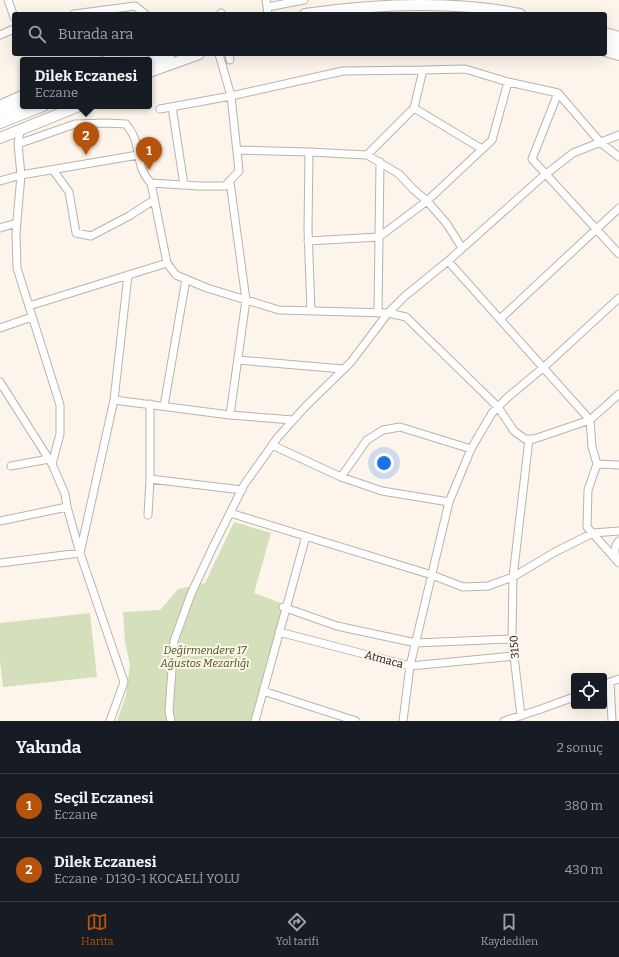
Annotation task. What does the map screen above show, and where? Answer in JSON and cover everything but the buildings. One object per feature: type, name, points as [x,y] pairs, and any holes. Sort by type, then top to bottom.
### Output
[{"type":"highway","points":[[322,12],[356,8],[462,6],[506,12]]},
{"type":"highway","points":[[609,36],[619,37]]},
{"type":"highway","points":[[609,36],[619,46]]},
{"type":"highway","points":[[607,51],[619,55]]},
{"type":"highway","points":[[155,62],[166,56]]},
{"type":"highway","points":[[155,62],[188,56]]},
{"type":"highway","points":[[0,112],[20,104]]},
{"type":"highway","points":[[0,131],[38,109]]},
{"type":"highway","points":[[0,138],[10,125],[56,109]]},
{"type":"highway","points":[[10,125],[68,109]]},
{"type":"street","points":[[8,0],[12,12]]},
{"type":"street","points":[[267,7],[304,0]]},
{"type":"street","points":[[89,12],[135,6],[142,12]]},
{"type":"street","points":[[0,35],[12,30]]},
{"type":"street","points":[[151,183],[184,186],[225,186],[239,171],[232,96],[220,56]]},
{"type":"street","points":[[160,109],[232,96],[343,71],[465,69],[508,82],[558,94],[601,142],[619,157]]},
{"type":"street","points":[[367,155],[414,108],[423,70]]},
{"type":"street","points":[[308,241],[379,237],[427,201],[492,140],[508,82]]},
{"type":"street","points":[[558,94],[532,159],[619,254]]},
{"type":"street","points":[[0,104],[20,95]]},
{"type":"street","points":[[172,107],[184,186]]},
{"type":"street","points":[[414,108],[482,149]]},
{"type":"street","points":[[18,144],[75,124],[106,122],[126,124],[134,135],[141,168],[146,178],[151,183],[167,263],[176,274],[207,288],[279,310],[388,313],[406,317],[498,407],[514,431],[525,439],[534,439],[590,420],[619,394]]},
{"type":"street","points":[[10,125],[18,144],[20,175],[16,223],[17,268],[60,405],[60,434],[51,461]]},
{"type":"street","points":[[171,721],[169,711],[174,641],[191,594],[242,490],[272,446],[293,420],[351,362],[388,313],[405,296],[448,261],[546,174],[573,153],[619,135]]},
{"type":"street","points":[[237,150],[367,155],[399,174],[427,201],[447,224],[462,248]]},
{"type":"street","points":[[309,152],[308,241],[311,311]]},
{"type":"street","points":[[0,181],[20,175],[138,155]]},
{"type":"street","points":[[378,313],[380,162]]},
{"type":"street","points":[[53,170],[69,192],[76,233],[91,236],[129,216],[154,200]]},
{"type":"street","points":[[230,182],[246,300],[230,415]]},
{"type":"street","points":[[500,319],[619,208]]},
{"type":"street","points":[[0,228],[16,223]]},
{"type":"street","points":[[448,261],[590,420],[592,447],[597,464],[588,490],[587,527],[594,533],[598,540],[619,563]]},
{"type":"street","points":[[29,306],[167,263]]},
{"type":"street","points":[[80,553],[114,400],[128,275]]},
{"type":"street","points":[[164,406],[186,279]]},
{"type":"street","points":[[403,721],[410,666],[449,502],[470,449],[498,407],[619,298]]},
{"type":"street","points":[[0,328],[32,317]]},
{"type":"street","points":[[238,360],[344,369]]},
{"type":"street","points":[[0,382],[51,461],[65,494],[67,507],[80,553],[124,682],[110,721]]},
{"type":"street","points":[[114,400],[230,415],[293,420]]},
{"type":"street","points":[[148,515],[150,479],[150,404]]},
{"type":"street","points":[[341,477],[367,440],[382,430],[400,427],[470,449]]},
{"type":"street","name":"3150","points":[[521,716],[512,639],[513,578],[529,439]]},
{"type":"street","points":[[272,446],[341,477],[382,491],[449,502]]},
{"type":"street","points":[[11,466],[51,461]]},
{"type":"street","points":[[597,464],[619,465]]},
{"type":"street","points":[[150,479],[242,490]]},
{"type":"street","points":[[0,521],[67,507]]},
{"type":"street","points":[[230,513],[432,575],[463,587],[488,586],[513,578],[555,552],[594,533],[619,531]]},
{"type":"street","points":[[255,721],[285,607],[306,536]]},
{"type":"street","points":[[619,542],[616,544],[615,550],[619,563]]},
{"type":"street","points":[[0,563],[80,553]]},
{"type":"street","points":[[285,607],[337,626],[416,643],[512,639]]},
{"type":"street","name":"Atmaca","points":[[279,632],[410,666],[514,656]]},
{"type":"street","points":[[612,721],[607,684],[619,680]]},
{"type":"street","points":[[263,691],[356,721]]},
{"type":"street","points":[[505,721],[571,697]]},
{"type":"green space","name":"Değirmendere 17 Ağustos Mezarlığı","points":[[234,522],[271,533],[254,593],[286,605],[253,721],[117,721],[126,695],[130,665],[125,642],[123,612],[160,610],[178,589],[205,583]]},
{"type":"green space","points":[[90,613],[97,677],[3,687],[0,661],[0,623]]},
{"type":"place","name":"Dilek Eczanesi","points":[[86,155]]},
{"type":"place","name":"Seçil Eczanesi","points":[[149,170]]}]
